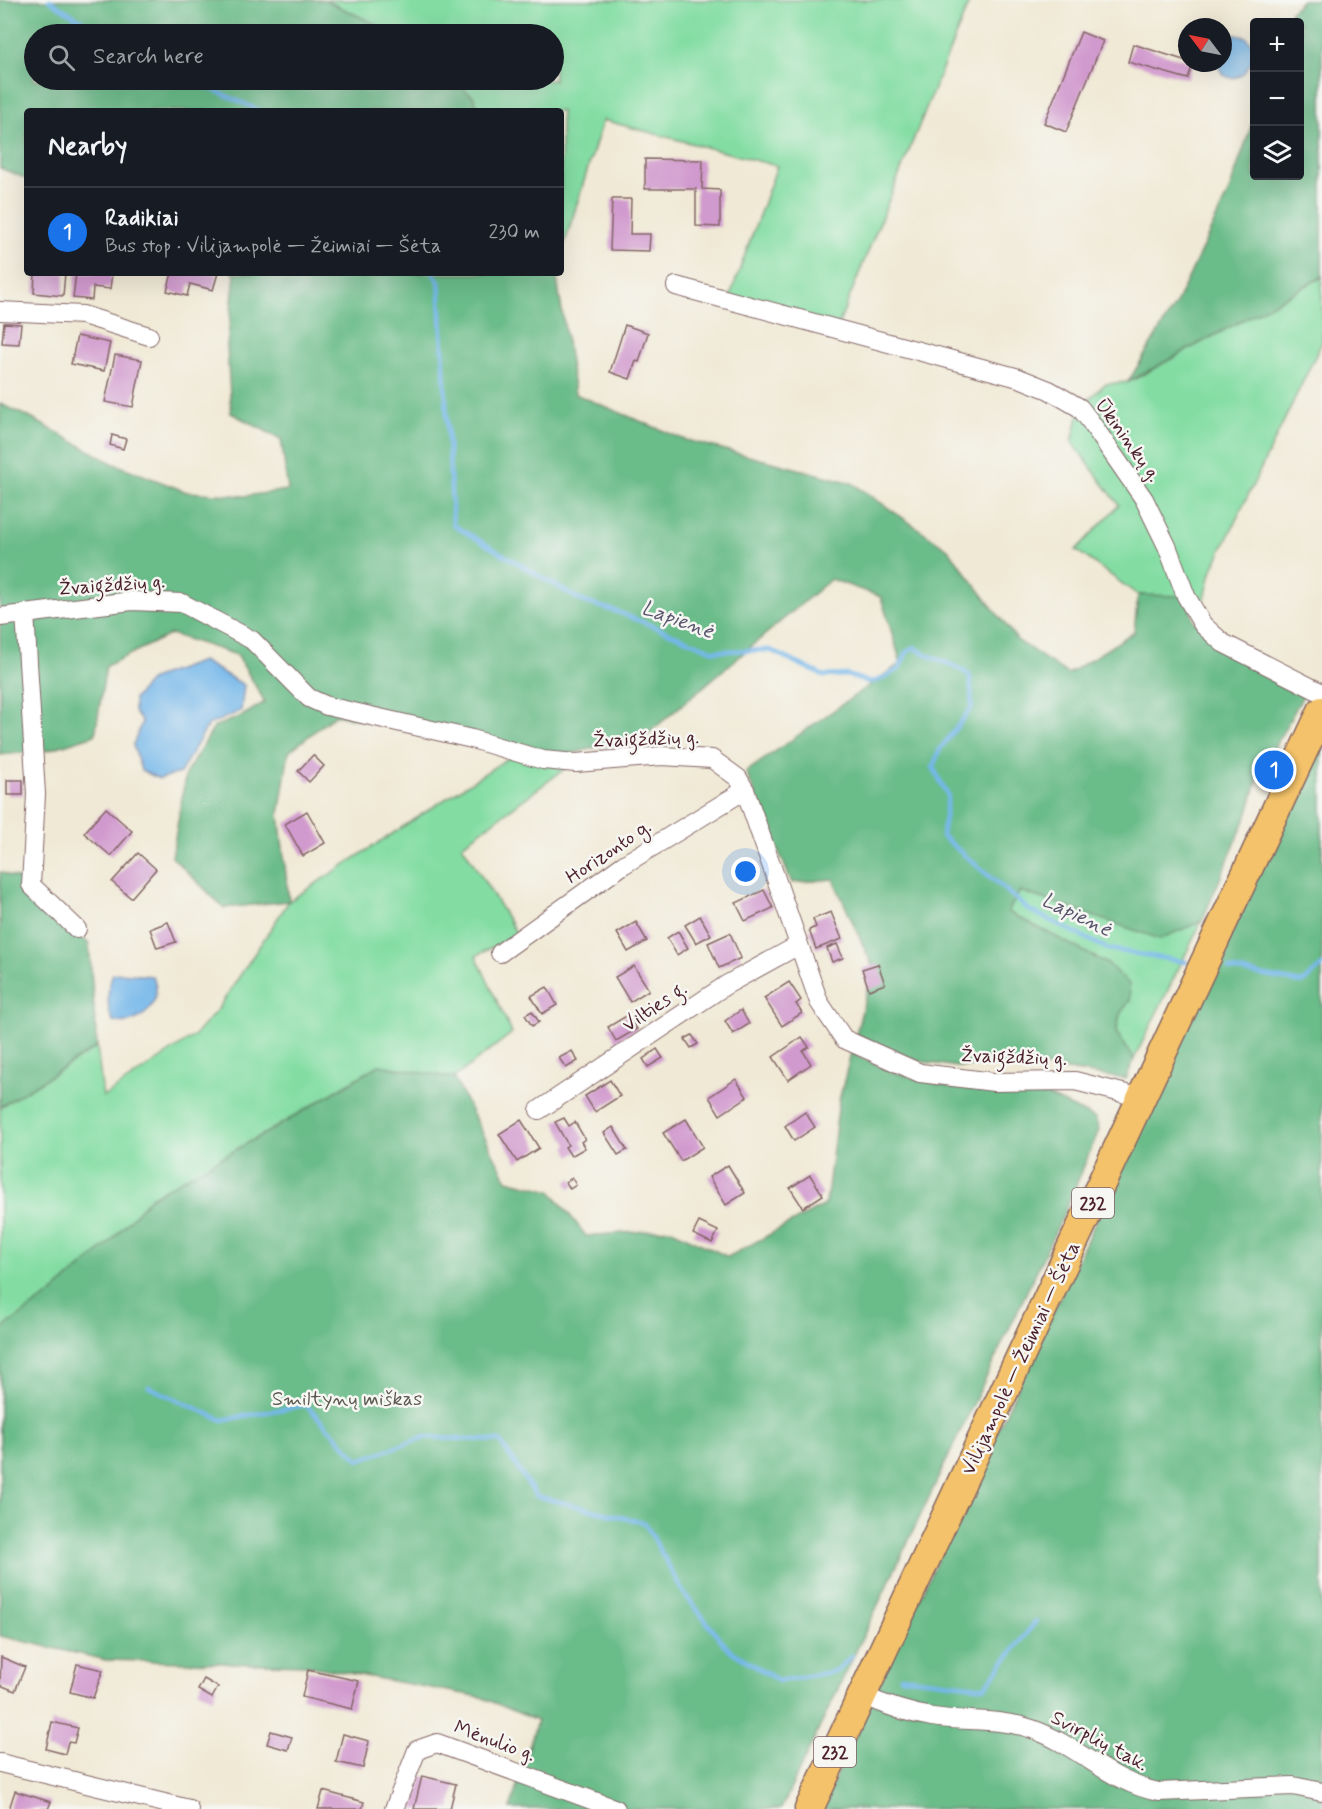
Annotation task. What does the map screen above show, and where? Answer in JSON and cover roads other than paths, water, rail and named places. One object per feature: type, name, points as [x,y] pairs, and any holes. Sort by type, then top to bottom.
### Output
[{"type":"main road","name":"Vilijampolė — Žeimiai — Šėta","points":[[808,1809],[1322,711]]},
{"type":"street","name":"Ūkininkų g.","points":[[676,286],[1019,378],[1049,390],[1080,408],[1144,499],[1167,546],[1186,596],[1203,625],[1223,643],[1322,693]]},
{"type":"street","points":[[0,311],[83,315],[149,336]]},
{"type":"street","name":"Žvaigždžių g.","points":[[0,617],[132,601],[182,603],[252,640],[309,698],[327,706],[472,739],[543,760],[576,763],[662,756],[712,759],[738,778],[745,790],[797,946],[819,1002],[844,1039],[920,1073],[994,1082],[1075,1081],[1142,1098]]},
{"type":"street","points":[[25,613],[36,794],[31,885],[76,929]]},
{"type":"street","name":"Horizonto g.","points":[[500,953],[623,865],[745,790]]},
{"type":"street","name":"Vilties g.","points":[[539,1110],[726,985],[797,946]]},
{"type":"street","name":"Svirplių tak.","points":[[861,1695],[897,1709],[930,1717],[1008,1723],[1032,1729],[1058,1740],[1107,1773],[1143,1789],[1159,1792],[1293,1786],[1322,1792]]},
{"type":"street","name":"Mėnulio g.","points":[[394,1809],[417,1750],[437,1743],[616,1809]]},
{"type":"street","points":[[0,1763],[189,1809]]},
{"type":"water","points":[[1232,36],[1246,37],[1250,42],[1250,64],[1240,76],[1233,78],[1227,77],[1222,72],[1232,72]]},
{"type":"water","points":[[202,661],[244,685],[241,711],[208,725],[180,773],[159,779],[141,770],[133,745],[142,722],[134,712],[134,699],[152,679]]},
{"type":"water","points":[[113,974],[152,976],[155,985],[156,994],[153,1003],[141,1017],[132,1021],[113,1021],[108,1004],[111,979]]},
{"type":"waterway","name":"Lapienė","points":[[49,0],[87,24]]},
{"type":"waterway","name":"Lapienė","points":[[214,90],[254,108]]},
{"type":"waterway","name":"Lapienė","points":[[435,276],[439,281],[453,525],[582,601],[618,612],[714,651],[770,650],[824,676],[847,675],[868,682],[877,681],[899,669],[907,652],[914,647],[963,671],[970,676],[972,707],[940,749],[933,767],[948,796],[942,836],[1029,910],[1108,949],[1186,962]]},
{"type":"waterway","name":"Lapienė","points":[[1229,969],[1302,983],[1322,966]]},
{"type":"waterway","points":[[149,1387],[222,1420],[306,1405],[359,1460],[425,1437],[500,1441],[536,1496],[645,1523],[683,1592],[728,1649],[779,1681],[836,1671],[852,1656]]},
{"type":"waterway","points":[[901,1677],[985,1687],[1036,1621]]},
{"type":"place","name":"Radikiai","points":[[1274,770]]},
{"type":"park label","name":"Smiltynų miškas","points":[[347,1398]]}]
